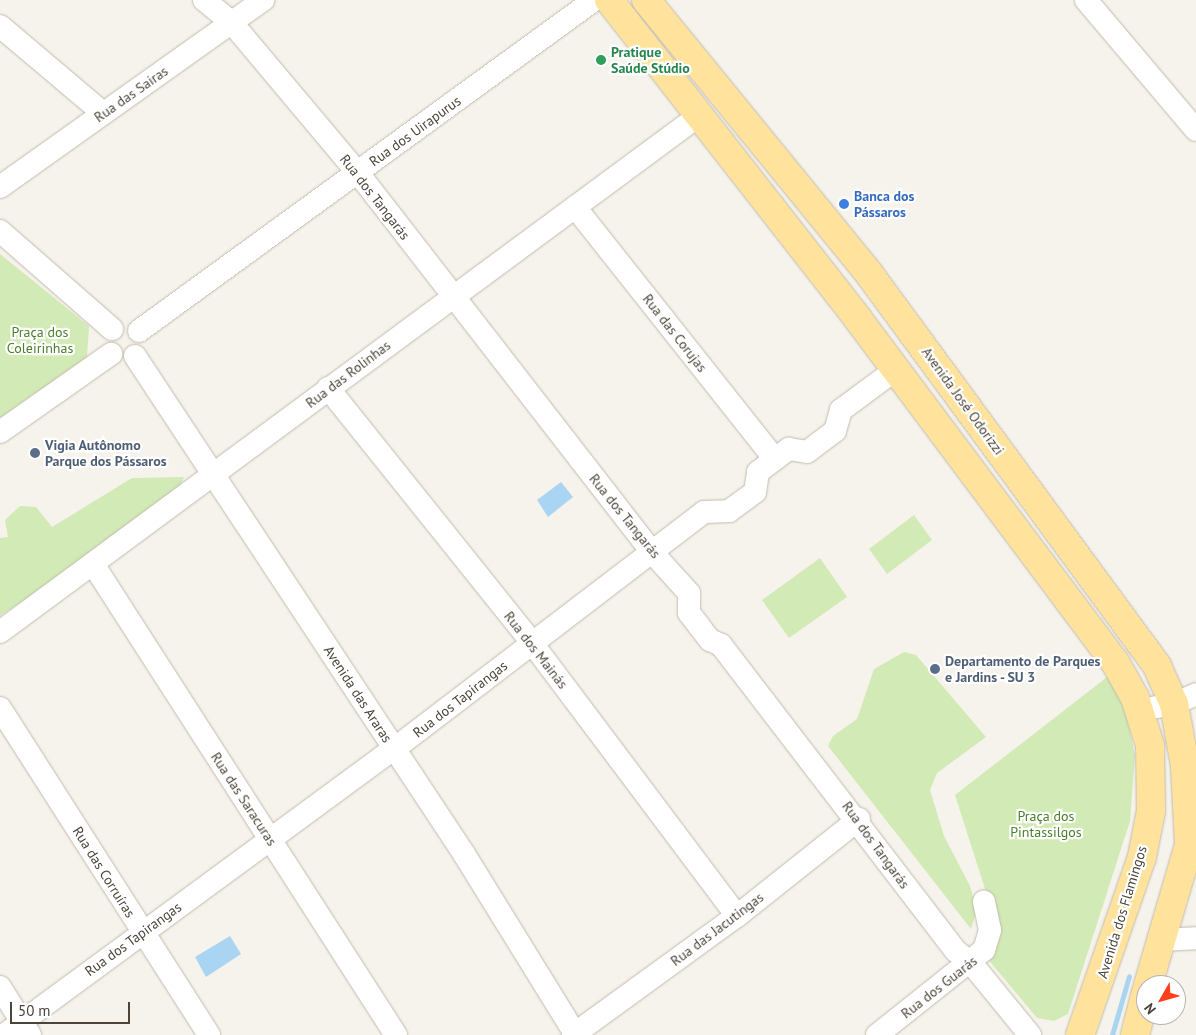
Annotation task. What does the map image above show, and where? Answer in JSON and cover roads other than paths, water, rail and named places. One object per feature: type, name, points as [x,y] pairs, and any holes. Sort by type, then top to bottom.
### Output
[{"type":"main road","points":[[609,0],[697,117],[895,370],[1115,662],[1138,704]]},
{"type":"main road","name":"Avenida José Odorizzi","points":[[646,0],[870,275],[1146,650],[1185,699],[1187,784],[1192,838],[1151,975]]},
{"type":"main road","name":"Avenida dos Flamingos","points":[[1086,1028],[1142,856],[1151,811],[1150,745],[1138,704]]},
{"type":"street","name":"Rua dos Tangarás","points":[[204,0],[232,23],[358,173],[651,551],[689,593],[689,613],[699,626],[710,640],[721,645],[859,819],[880,855],[956,952],[972,964],[1030,1035]]},
{"type":"street","name":"Rua das Sairas","points":[[0,187],[263,0]]},
{"type":"street","name":"Rua dos Uirapurus","points":[[139,330],[594,0]]},
{"type":"street","points":[[1086,0],[1196,130]]},
{"type":"street","points":[[0,26],[103,113]]},
{"type":"street","name":"Rua das Rolinhas","points":[[0,632],[217,474],[451,295],[697,117]]},
{"type":"street","name":"Rua das Corujas","points":[[575,207],[775,459]]},
{"type":"street","points":[[0,231],[112,329]]},
{"type":"street","points":[[122,323],[139,330],[142,347],[135,356],[124,360],[111,354],[106,340],[112,329],[122,323]]},
{"type":"street","points":[[0,432],[111,354]]},
{"type":"street","name":"Avenida das Araras","points":[[135,356],[217,474],[575,1035]]},
{"type":"street","name":"Rua dos Tapirangas","points":[[4,1035],[26,1028],[142,932],[394,750],[704,512],[729,511],[755,492],[758,472],[788,449],[808,452],[835,431],[841,410],[895,370]]},
{"type":"street","name":"Rua dos Mainás","points":[[328,388],[532,643],[737,916]]},
{"type":"street","name":"Rua das Saracuras","points":[[93,564],[396,1035]]},
{"type":"street","points":[[1138,704],[1185,699]]},
{"type":"street","name":"Rua das Corruíras","points":[[0,708],[209,1035]]},
{"type":"street","name":"Rua das Jacutingas","points":[[575,1035],[737,916],[859,819]]},
{"type":"street","name":"Rua dos Guarás","points":[[877,1035],[972,964],[989,940],[984,902]]},
{"type":"street","points":[[1161,940],[1196,938]]},
{"type":"street","points":[[0,987],[26,1028]]},
{"type":"water","points":[[561,482],[573,497],[548,517],[537,500]]},
{"type":"water","points":[[230,936],[241,954],[206,977],[195,957]]},
{"type":"waterway","points":[[1112,1035],[1129,976]]},
{"type":"place","name":"Pratique Saúde Stúdio","points":[[601,60]]},
{"type":"place","name":"Banca dos Pássaros","points":[[844,204]]},
{"type":"place","name":"Vigia Autônomo Parque dos Pássaros","points":[[35,453]]},
{"type":"place","name":"Departamento de Parques e Jardins - SU 3","points":[[935,669]]},
{"type":"park label","name":"Praça dos Coleirinhas","points":[[40,340]]},
{"type":"park label","name":"Praça dos Pintassilgos","points":[[1046,824]]}]
